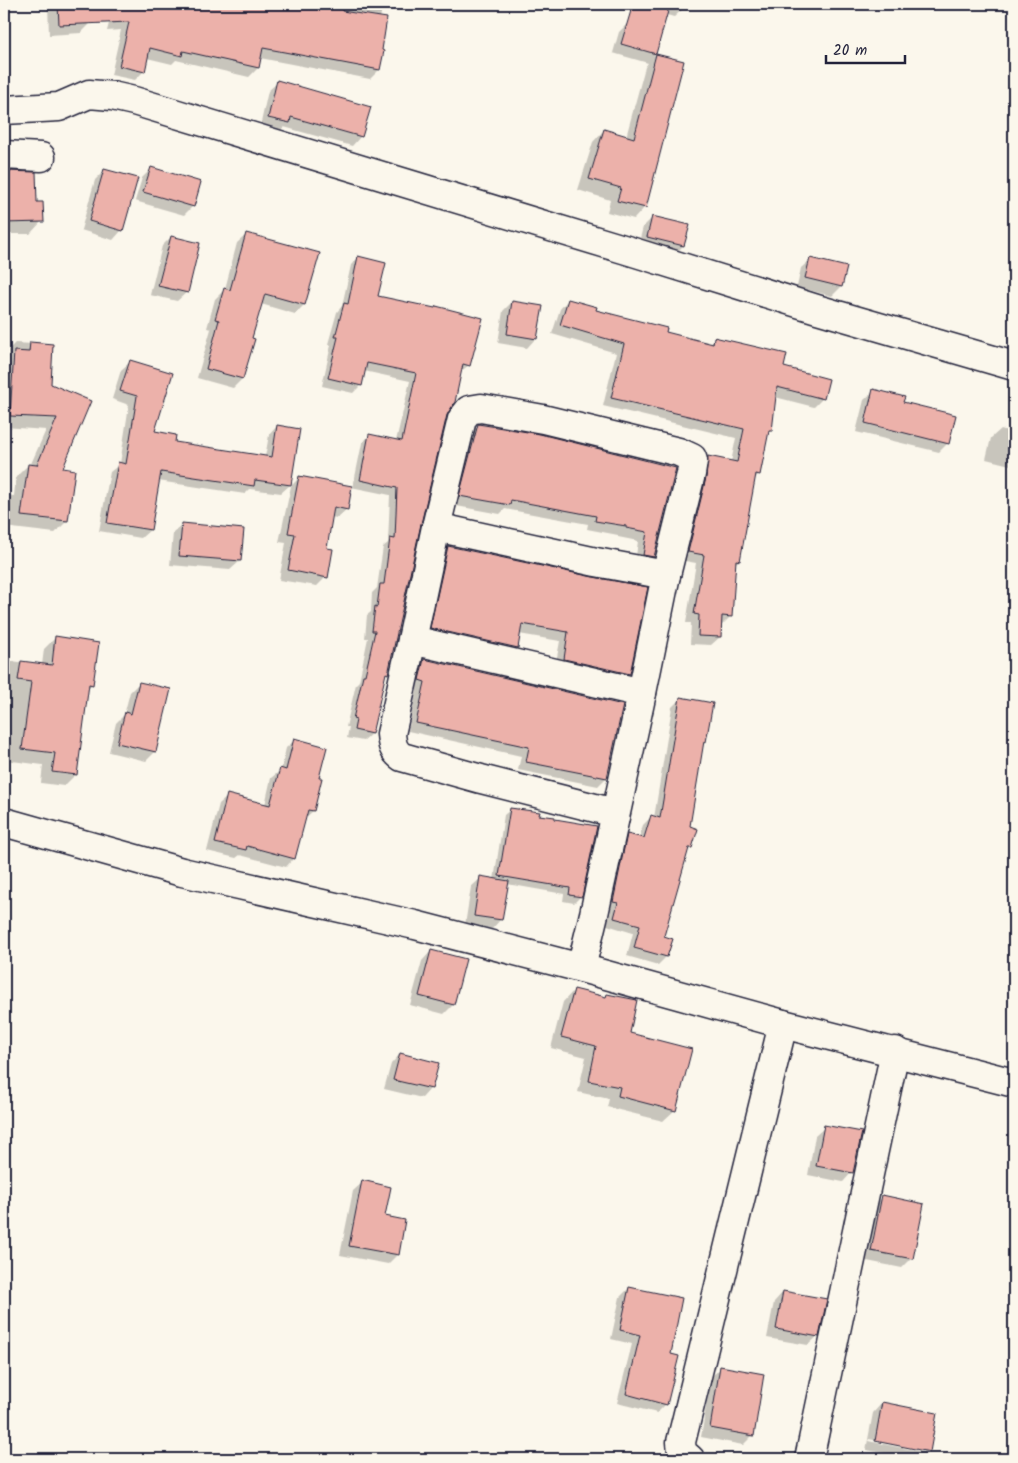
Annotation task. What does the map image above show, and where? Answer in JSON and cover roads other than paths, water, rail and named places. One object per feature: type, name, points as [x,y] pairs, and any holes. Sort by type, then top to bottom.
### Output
[{"type":"street","points":[[4,110],[59,107],[90,94],[119,97],[817,309],[1014,366]]},
{"type":"street","points":[[4,155],[41,157]]},
{"type":"street","points":[[581,968],[642,693],[666,575],[693,461],[692,458],[679,452],[543,420],[481,408],[469,410],[462,419],[436,527],[390,734],[392,745],[398,754],[402,756],[615,813]]},
{"type":"street","points":[[436,527],[596,562],[666,575]]},
{"type":"street","points":[[412,640],[642,693]]},
{"type":"street","points":[[4,822],[182,872],[415,925],[581,968],[783,1024],[895,1051],[1014,1083]]},
{"type":"street","points":[[690,1459],[682,1452],[681,1442],[783,1024]]},
{"type":"street","points":[[809,1459],[895,1051]]}]
